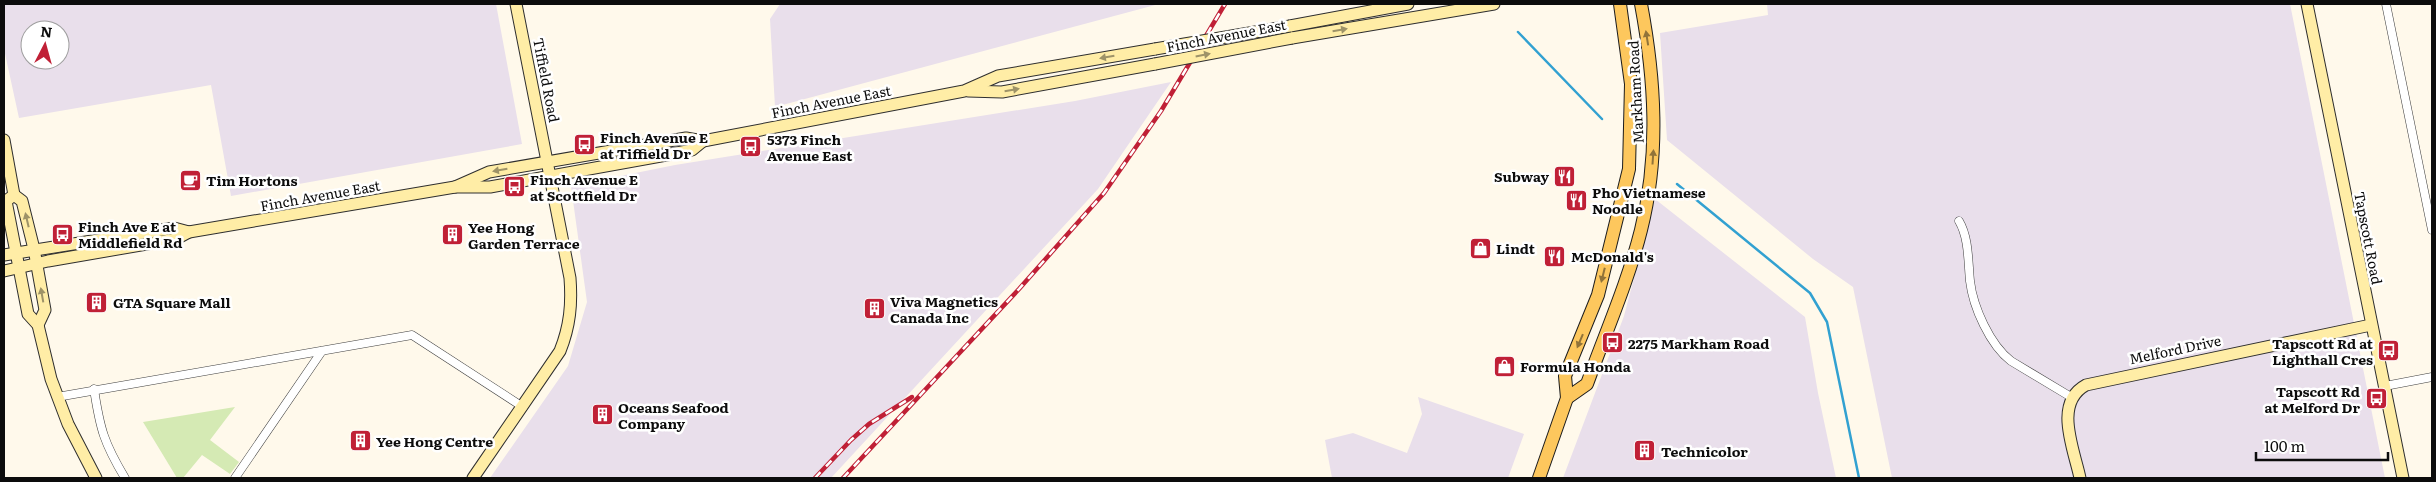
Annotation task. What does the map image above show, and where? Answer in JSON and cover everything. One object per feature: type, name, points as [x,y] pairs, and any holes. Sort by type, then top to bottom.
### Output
[{"type":"main road","name":"Tiffield Road","points":[[473,478],[524,407],[560,351],[568,331],[571,308],[570,278],[516,4]]},
{"type":"main road","name":"Finch Avenue East","points":[[964,91],[998,76],[1408,4]]},
{"type":"main road","name":"Finch Avenue East","points":[[455,187],[489,172],[686,138],[704,141],[964,91],[1002,92],[1292,38],[1494,4]]},
{"type":"main road","name":"Markham Road","points":[[1539,478],[1567,398],[1565,376],[1598,295],[1629,169],[1632,84],[1620,4]]},
{"type":"main road","name":"Markham Road","points":[[1567,398],[1587,384],[1641,230],[1652,171],[1654,123],[1651,72],[1641,4]]},
{"type":"main road","name":"Tapscott Road","points":[[2307,4],[2403,478]]},
{"type":"main road","points":[[4,140],[14,195]]},
{"type":"main road","name":"Finch Avenue East","points":[[4,271],[176,239],[189,232],[455,187],[490,187],[692,150],[704,141]]},
{"type":"main road","points":[[14,195],[22,199],[34,249],[44,310],[38,325]]},
{"type":"main road","points":[[14,195],[6,201],[9,253],[18,268],[28,314],[38,325],[57,397],[80,449],[96,478]]},
{"type":"main road","name":"Finch Avenue East","points":[[9,253],[174,228],[189,232]]},
{"type":"main road","name":"Melford Drive","points":[[2071,397],[2080,388],[2092,382],[2371,325]]},
{"type":"main road","points":[[2071,397],[2067,415],[2080,478]]},
{"type":"street","points":[[2386,4],[2432,230]]},
{"type":"street","points":[[1959,221],[1966,235],[1973,300],[1991,335],[2005,356],[2011,361],[2071,397]]},
{"type":"street","points":[[57,397],[94,389],[412,335],[524,407]]},
{"type":"street","points":[[235,478],[322,351]]},
{"type":"street","points":[[2385,386],[2432,377]]},
{"type":"street","points":[[94,389],[99,425],[106,447],[125,478]]},
{"type":"shaded area","points":[[4,4],[496,4],[522,144],[231,196],[211,85],[19,118],[4,49]]},
{"type":"shaded area","points":[[780,4],[1159,4],[775,107],[770,19]]},
{"type":"shaded area","points":[[1767,4],[2290,4],[2385,478],[1892,478],[1853,287],[1813,259],[1667,140],[1660,33],[1768,15]]},
{"type":"shaded area","points":[[1171,82],[1098,189],[831,478],[490,478],[568,366],[587,302],[571,186],[675,165],[1075,101]]},
{"type":"shaded area","points":[[1655,199],[1805,317],[1818,393],[1836,478],[1563,478],[1624,316]]},
{"type":"shaded area","points":[[1418,397],[1524,434],[1508,478],[1332,478],[1325,440],[1353,433],[1407,453],[1422,414]]},
{"type":"green space","points":[[235,407],[210,440],[239,462],[230,474],[202,455],[183,478],[177,478],[143,422]]},
{"type":"waterway","points":[[1518,32],[1602,119]]},
{"type":"waterway","points":[[1677,184],[1810,293],[1827,322],[1859,478]]},
{"type":"railway","points":[[843,478],[1019,289],[1104,193],[1161,111],[1225,4]]},
{"type":"railway","points":[[815,478],[869,424],[912,397]]},
{"type":"place","name":"Finch Avenue E at Tiffield Dr","points":[[584,145]]},
{"type":"place","name":"5373 Finch Avenue East","points":[[751,147]]},
{"type":"place","name":"Subway","points":[[1565,176]]},
{"type":"place","name":"Tim Hortons","points":[[190,180]]},
{"type":"place","name":"Finch Avenue E at Scottfield Dr","points":[[514,187]]},
{"type":"place","name":"Pho Vietnamese Noodle","points":[[1576,200]]},
{"type":"place","name":"Finch Ave E at Middlefield Rd","points":[[62,234]]},
{"type":"place","name":"Yee Hong Garden Terrace","points":[[452,235]]},
{"type":"place","name":"Lindt","points":[[1480,248]]},
{"type":"place","name":"McDonald's","points":[[1555,256]]},
{"type":"place","name":"GTA Square Mall","points":[[97,302]]},
{"type":"place","name":"Viva Magnetics Canada Inc","points":[[874,309]]},
{"type":"place","name":"2275 Markham Road","points":[[1612,343]]},
{"type":"place","name":"Tapscott Rd at Lighthall Cres","points":[[2389,351]]},
{"type":"place","name":"Formula Honda","points":[[1504,366]]},
{"type":"place","name":"Tapscott Rd at Melford Dr","points":[[2376,399]]},
{"type":"place","name":"Oceans Seafood Company","points":[[602,415]]},
{"type":"place","name":"Yee Hong Centre","points":[[360,441]]},
{"type":"place","name":"Technicolor","points":[[1645,451]]}]
